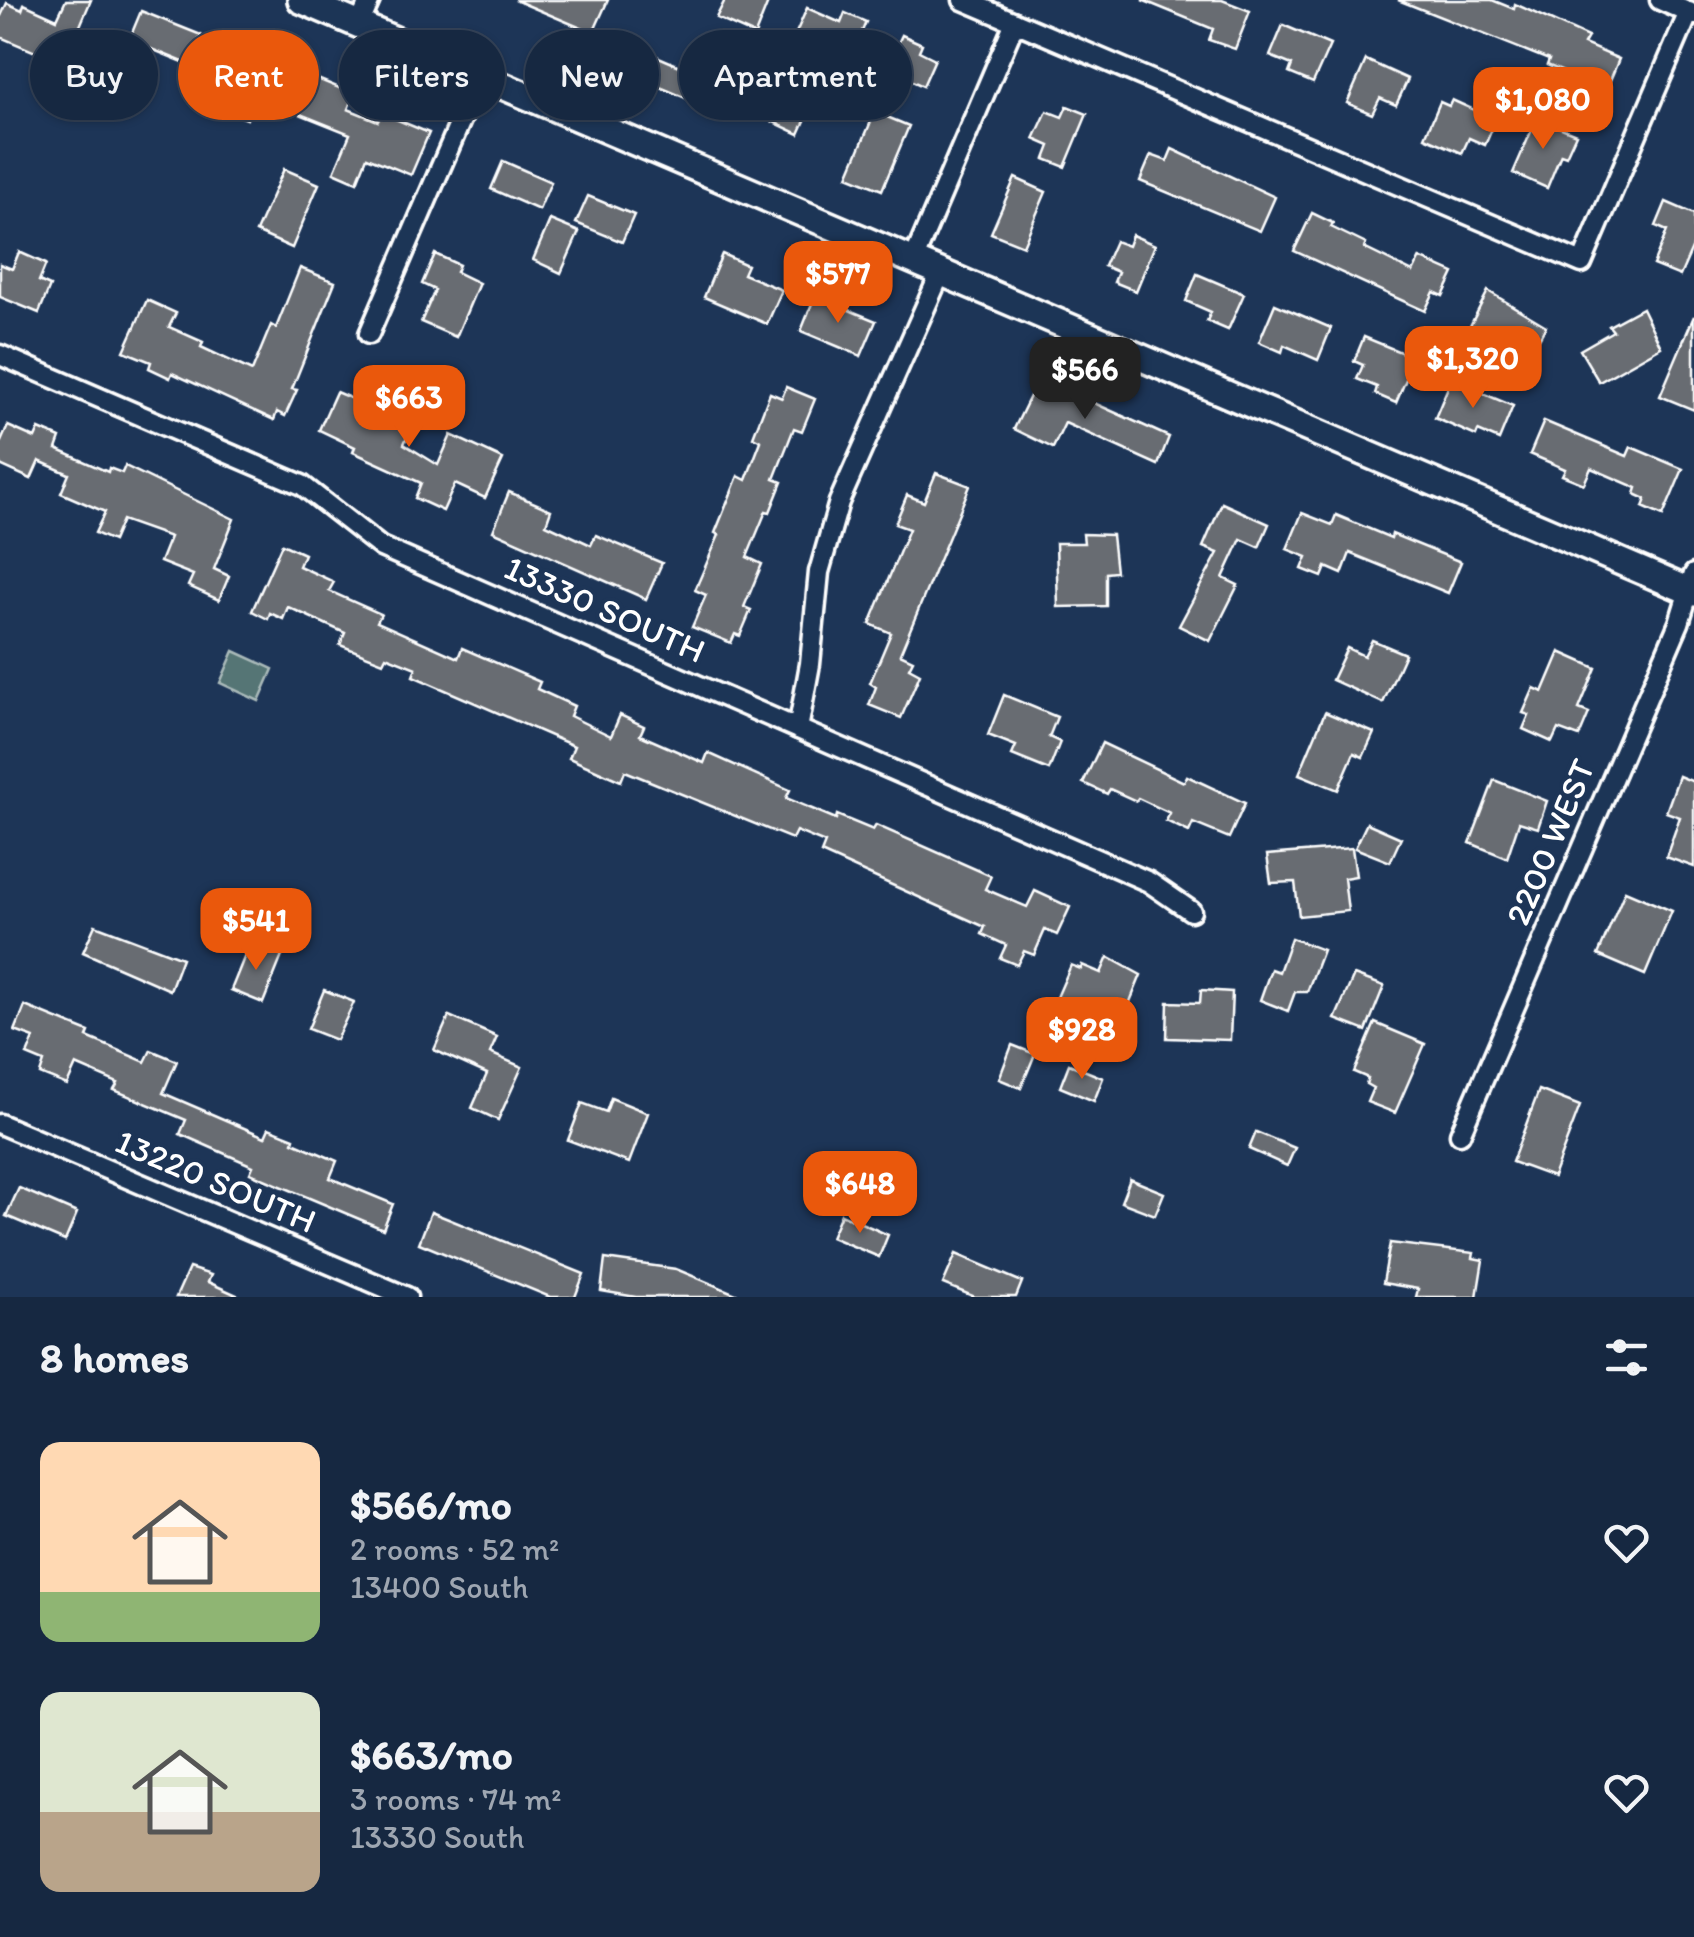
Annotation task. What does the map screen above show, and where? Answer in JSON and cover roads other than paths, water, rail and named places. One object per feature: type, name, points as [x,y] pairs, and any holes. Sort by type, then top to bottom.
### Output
[{"type":"street","points":[[301,0],[373,30]]},
{"type":"street","points":[[359,24],[370,0]]},
{"type":"street","points":[[963,0],[1582,262],[1691,13],[1660,0]]},
{"type":"street","points":[[913,261],[1015,22]]},
{"type":"street","points":[[505,87],[940,274],[1692,586]]},
{"type":"street","points":[[369,334],[461,120]]},
{"type":"street","points":[[798,729],[810,664],[819,572],[840,502],[940,274]]},
{"type":"street","name":"13330 SOUTH","points":[[0,354],[302,485],[381,547],[1150,882],[1191,911]]},
{"type":"street","name":"2200 WEST","points":[[1460,1134],[1692,586]]},
{"type":"street","name":"13220 SOUTH","points":[[0,1124],[407,1297]]}]
